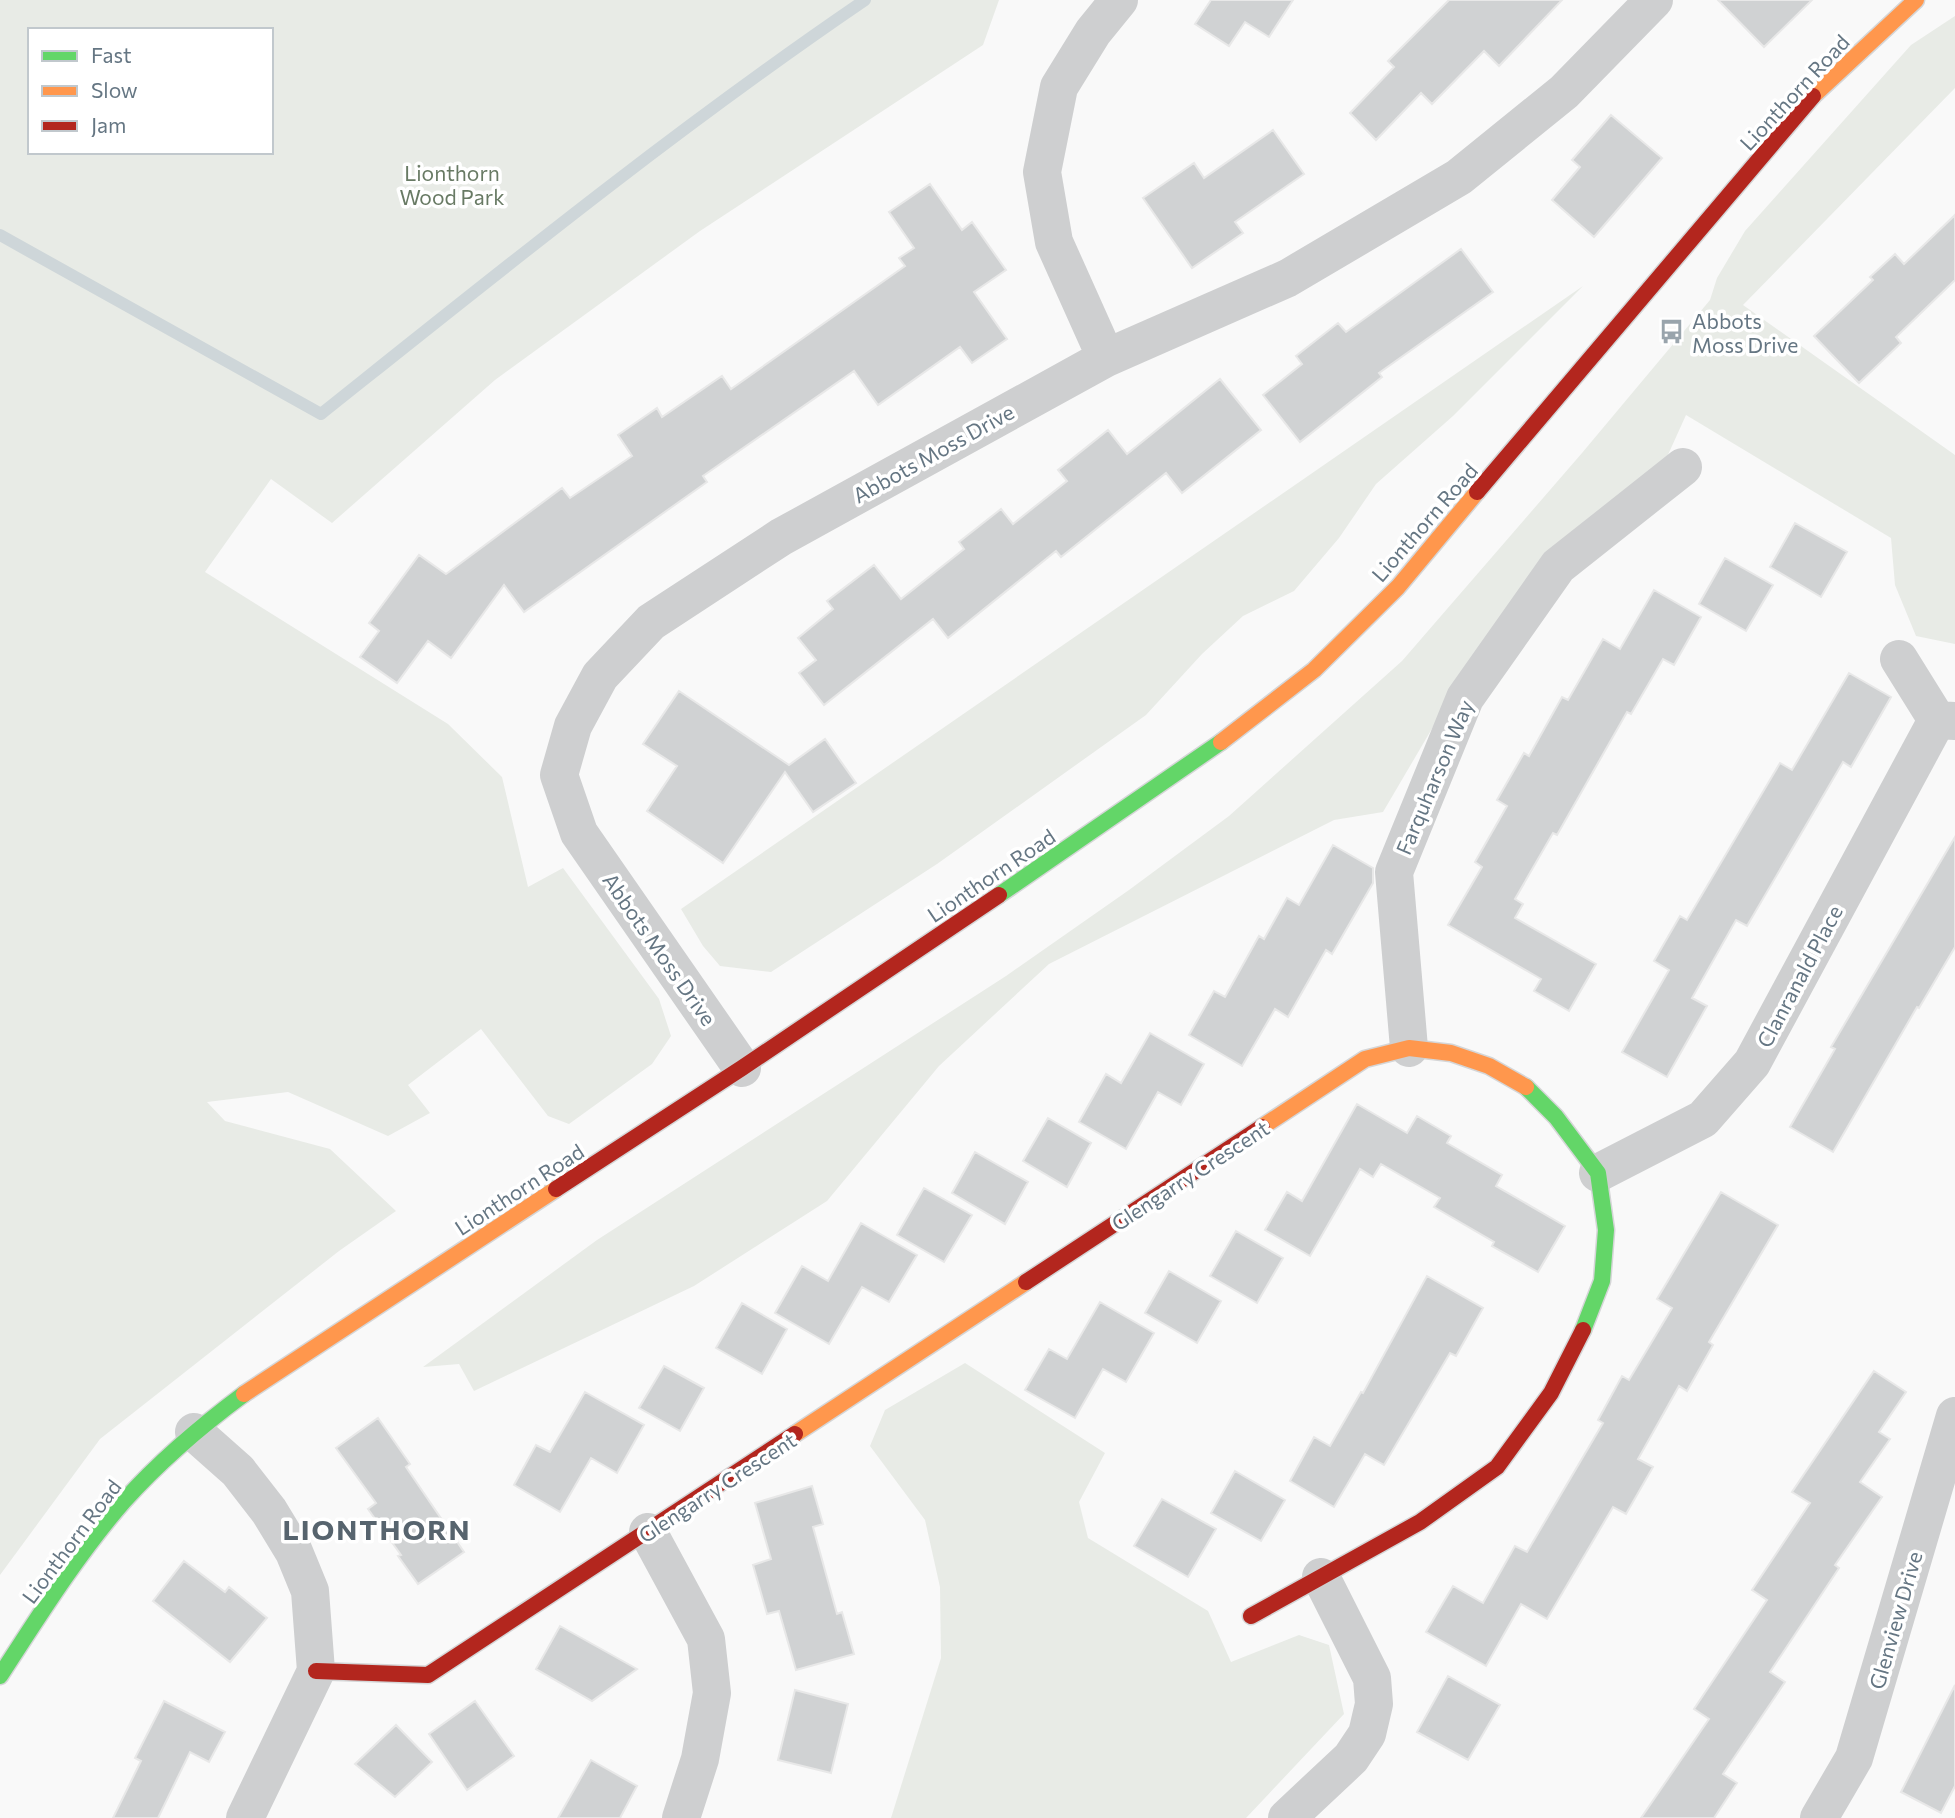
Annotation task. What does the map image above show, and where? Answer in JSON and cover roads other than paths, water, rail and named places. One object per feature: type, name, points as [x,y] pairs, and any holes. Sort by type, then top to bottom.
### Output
[{"type":"street","points":[[1106,358],[1054,242],[1042,172],[1059,87],[1093,32],[1119,0]]},
{"type":"street","name":"Abbots Moss Drive","points":[[743,1068],[579,833],[559,775],[573,726],[600,676],[651,622],[781,537],[1106,358],[1288,278],[1459,177],[1564,92],[1654,0]]},
{"type":"street","name":"Lionthorn Road","points":[[0,1676],[101,1530],[144,1480],[194,1432],[263,1379],[743,1068],[1106,823],[1221,742],[1314,670],[1398,587],[1592,354],[1811,98],[1916,0]]},
{"type":"street","name":"Farquharson Way","points":[[1409,1048],[1394,872],[1465,698],[1558,566],[1683,467]]},
{"type":"street","name":"Clanranald Place","points":[[1598,1174],[1703,1119],[1752,1063],[1946,721],[1899,659]]},
{"type":"street","name":"Glengarry Crescent","points":[[316,1671],[428,1675],[1366,1059],[1409,1048],[1451,1053],[1489,1066],[1528,1088],[1556,1117],[1598,1174],[1606,1230],[1602,1282],[1580,1337],[1551,1393],[1497,1467],[1420,1521],[1251,1615]]},
{"type":"street","name":"Glenview Drive","points":[[1819,1818],[1854,1758],[1955,1416]]},
{"type":"street","points":[[194,1432],[237,1471],[269,1511],[294,1552],[310,1591],[316,1671],[245,1818]]},
{"type":"street","points":[[648,1532],[706,1639],[708,1653],[712,1693],[700,1759],[681,1818]]},
{"type":"street","points":[[1287,1818],[1351,1758],[1367,1734],[1374,1704],[1372,1678],[1321,1577]]},
{"type":"waterway","points":[[0,235],[321,414],[657,150],[865,0]]},
{"type":"place","name":"Abbots Moss Drive","points":[[1672,332]]},
{"type":"district","name":"LIONTHORN","points":[[377,1529]]},
{"type":"park label","name":"Lionthorn Wood Park","points":[[452,184]]}]
